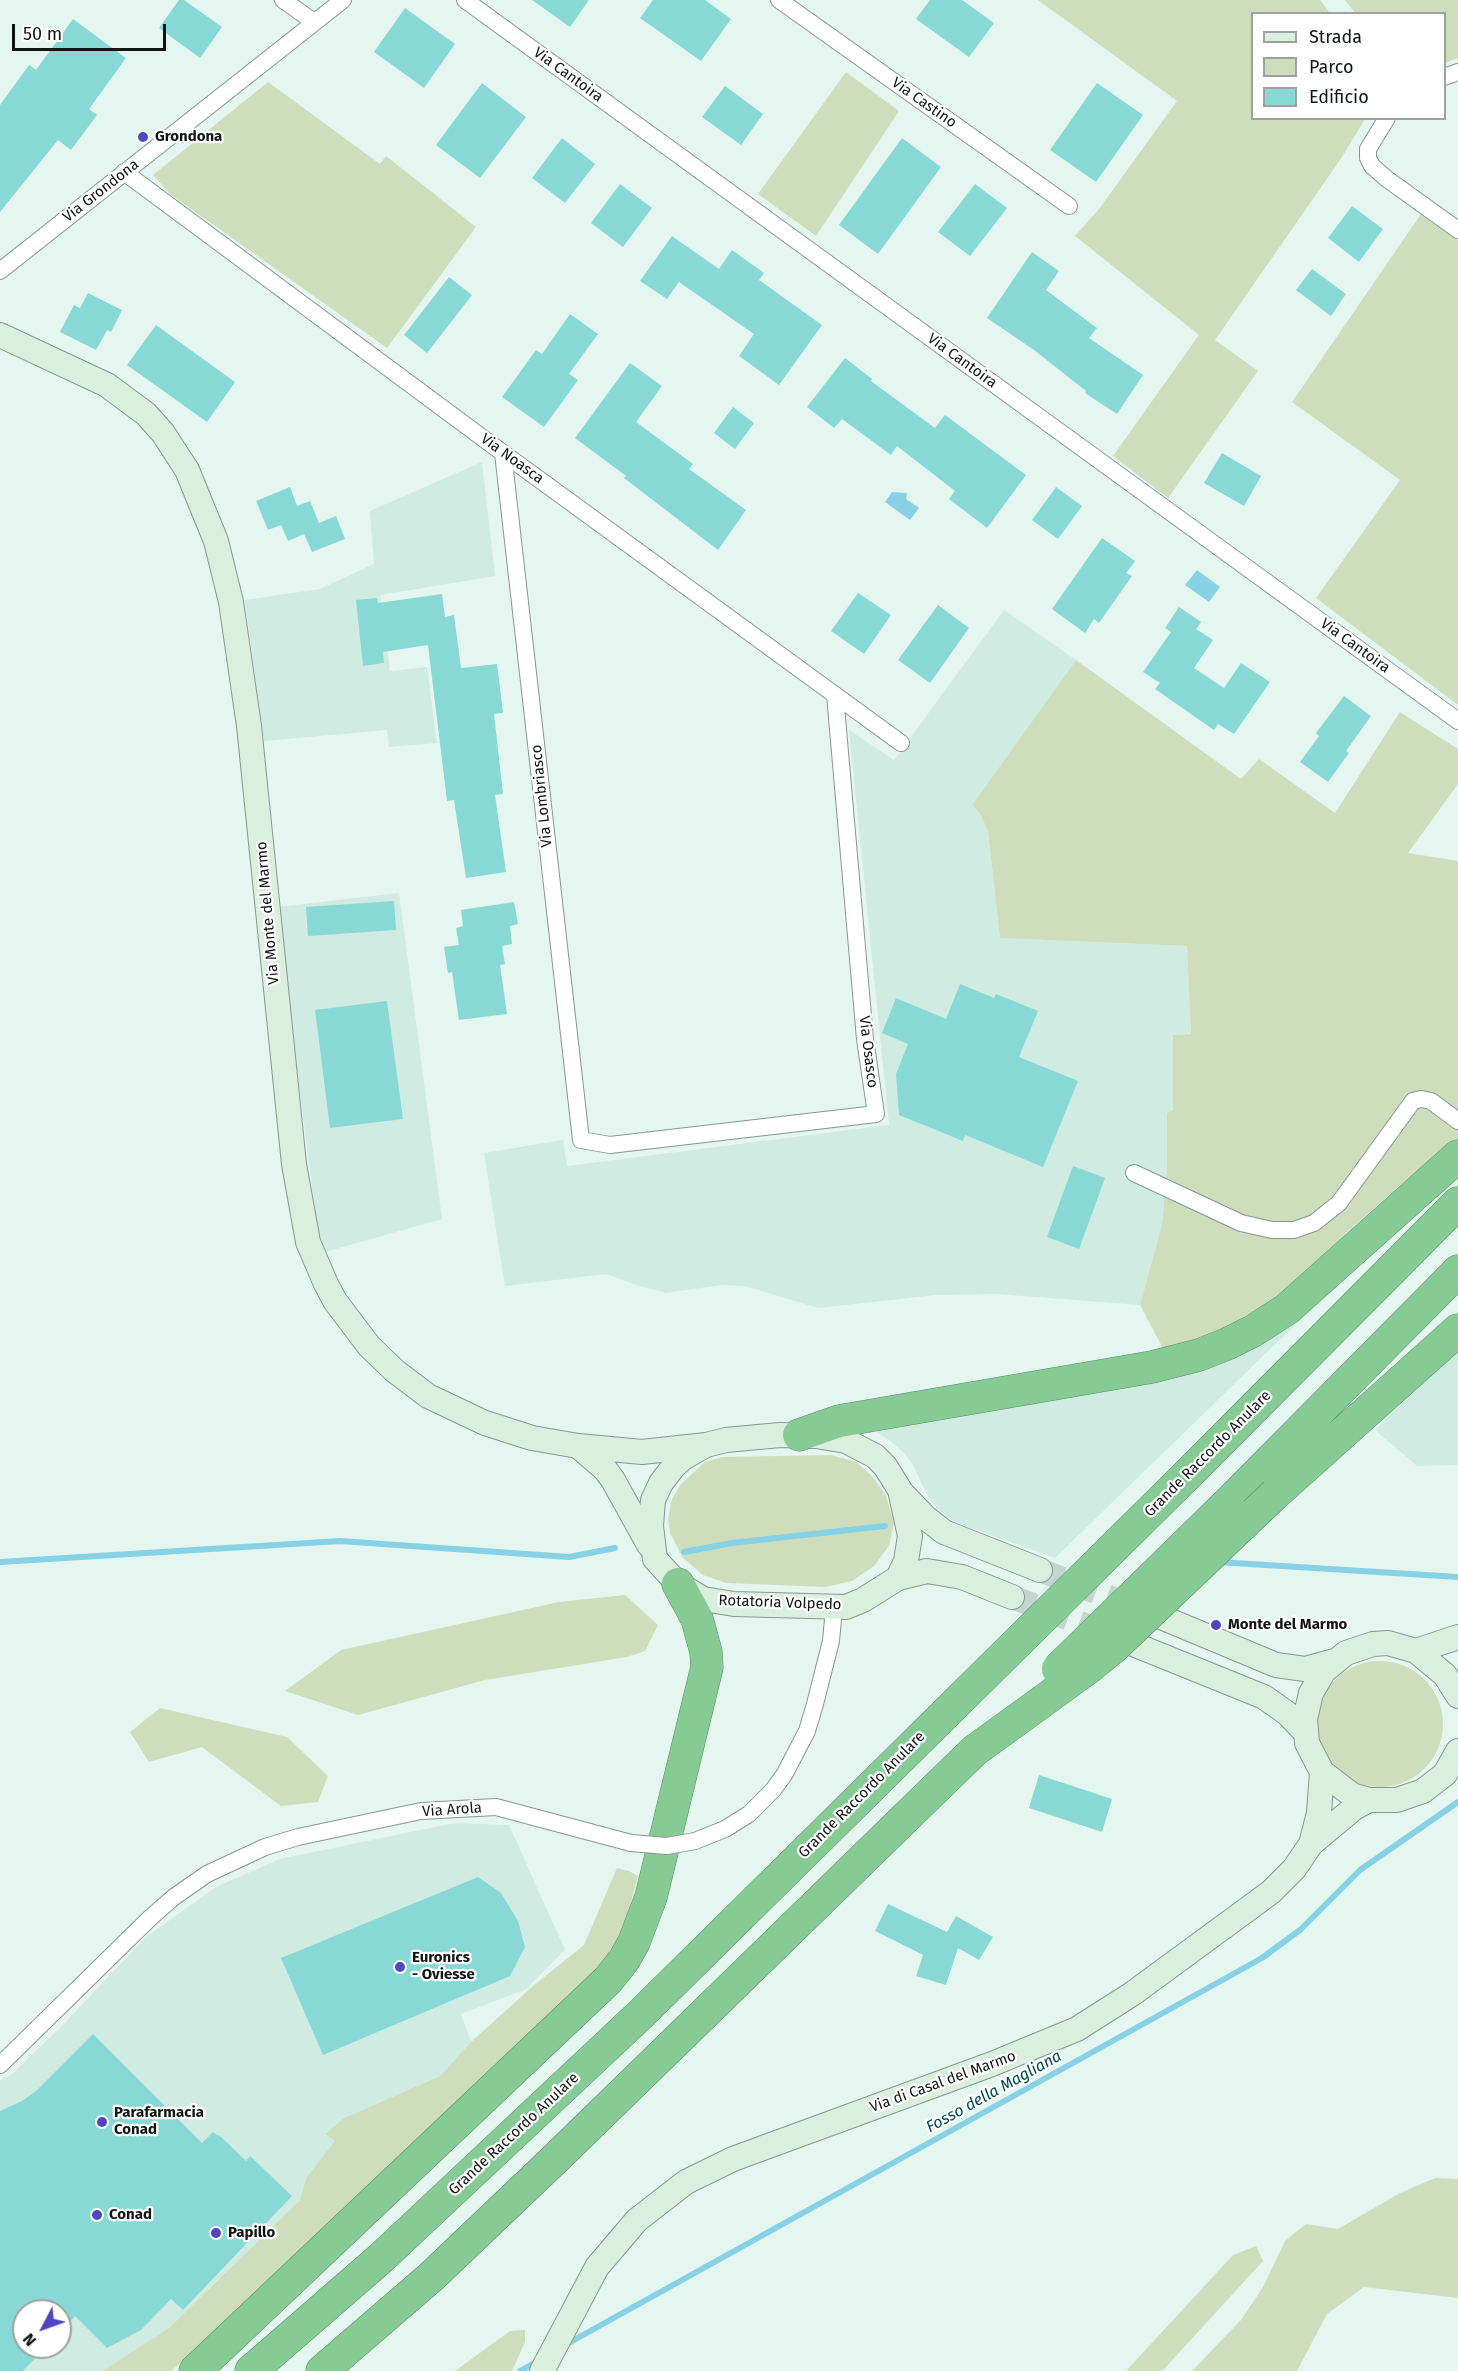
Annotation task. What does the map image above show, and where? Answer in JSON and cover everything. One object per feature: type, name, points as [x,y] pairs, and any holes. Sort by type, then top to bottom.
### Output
[{"type":"highway","points":[[799,1435],[839,1421],[1152,1367],[1220,1347],[1253,1332],[1287,1309],[1458,1156]]},
{"type":"highway","name":"Grande Raccordo Anulare","points":[[251,2371],[381,2258],[642,2013],[1188,1474],[1458,1203]]},
{"type":"highway","points":[[322,2371],[431,2277],[556,2158],[1228,1503],[1458,1271]]},
{"type":"highway","points":[[974,1751],[1113,1648],[1275,1494],[1458,1330]]},
{"type":"highway","points":[[195,2371],[608,1980],[624,1960],[634,1942],[651,1897],[706,1666],[706,1652],[697,1618],[678,1584]]},
{"type":"main road","name":"Via Monte del Marmo","points":[[0,334],[107,385],[146,414],[163,433],[187,470],[216,542],[231,602],[249,726],[294,1164],[308,1242],[326,1284],[369,1346],[395,1371],[428,1396],[464,1414],[531,1437],[578,1446],[642,1452],[706,1445]]},
{"type":"main road","points":[[655,1558],[651,1526],[653,1500],[674,1466],[683,1458],[706,1445],[726,1440],[799,1435],[832,1437],[863,1448],[885,1466],[900,1490],[926,1518],[944,1532],[1040,1570]]},
{"type":"main road","name":"Via Monte del Marmo","points":[[578,1446],[605,1469],[613,1480],[655,1558]]},
{"type":"main road","points":[[898,1578],[906,1561],[910,1536],[900,1490]]},
{"type":"main road","name":"Rotatoria Volpedo","points":[[655,1558],[678,1584],[703,1599],[714,1601],[846,1607],[863,1600],[898,1578]]},
{"type":"main road","points":[[898,1578],[916,1572],[944,1573],[970,1580],[1012,1597]]},
{"type":"main road","points":[[1161,1617],[1276,1665],[1305,1669],[1334,1661],[1352,1650],[1373,1644],[1388,1643],[1416,1651],[1426,1657],[1445,1675],[1458,1696]]},
{"type":"main road","points":[[1416,1651],[1458,1637]]},
{"type":"main road","points":[[1133,1644],[1264,1697],[1278,1705],[1305,1732]]},
{"type":"main road","points":[[1334,1661],[1321,1676],[1311,1693],[1305,1719],[1305,1732],[1311,1754],[1322,1772],[1352,1795],[1369,1800],[1397,1800],[1423,1791],[1445,1774],[1458,1751]]},
{"type":"main road","points":[[1311,1844],[1319,1813],[1322,1772]]},
{"type":"main road","name":"Via di Casal del Marmo","points":[[542,2371],[576,2302],[597,2267],[624,2233],[686,2182],[733,2159],[1011,2057],[1077,2029],[1132,1994],[1271,1892],[1294,1869],[1311,1844],[1354,1808],[1369,1800]]},
{"type":"street","points":[[284,0],[314,22]]},
{"type":"street","name":"Via Grondona","points":[[0,271],[343,0]]},
{"type":"street","name":"Via Cantoira","points":[[465,0],[1458,721]]},
{"type":"street","name":"Via Castino","points":[[779,0],[1069,206]]},
{"type":"street","points":[[1386,120],[1367,153],[1369,161],[1376,171],[1458,230]]},
{"type":"street","name":"Via Noasca","points":[[124,172],[503,453],[901,743]]},
{"type":"street","name":"Via Lombriasco","points":[[503,453],[581,1140]]},
{"type":"street","name":"Via Osasco","points":[[581,1140],[610,1145],[876,1114],[865,1039],[835,695]]},
{"type":"street","points":[[1134,1173],[1241,1223],[1272,1230],[1294,1230],[1304,1228],[1325,1217],[1340,1203],[1413,1101],[1425,1099],[1431,1101],[1458,1121]]},
{"type":"street","name":"Via Arola","points":[[0,2065],[174,1897],[207,1874],[265,1847],[298,1837],[421,1811],[496,1807],[631,1844],[667,1846],[695,1840],[725,1829],[749,1814],[768,1796],[784,1775],[807,1731],[831,1641],[834,1608]]},
{"type":"shaded area","points":[[482,462],[495,576],[380,595],[390,671],[427,667],[437,743],[389,747],[387,730],[264,741],[245,600],[320,589],[374,564],[370,511]]},
{"type":"shaded area","points":[[1004,610],[1076,660],[972,805],[981,815],[988,832],[1000,938],[1187,946],[1191,1034],[1173,1035],[1173,1110],[1167,1113],[1167,1168],[1162,1224],[1140,1305],[996,1294],[936,1295],[818,1308],[745,1286],[721,1285],[666,1293],[606,1274],[505,1286],[484,1153],[563,1140],[567,1166],[889,1125],[849,730],[894,760]]},
{"type":"shaded area","points":[[399,893],[442,1219],[325,1252],[317,1227],[277,907]]},
{"type":"shaded area","points":[[1297,1317],[1301,1319],[1055,1558],[942,1515],[926,1493],[913,1465],[905,1454],[868,1426]]},
{"type":"shaded area","points":[[1458,1349],[1458,1465],[1417,1466],[1375,1430]]},
{"type":"shaded area","points":[[454,1823],[509,1825],[565,1950],[526,1989],[461,2014],[471,2042],[440,2076],[344,2118],[325,2134],[336,2141],[306,2178],[300,2200],[169,2328],[102,2371],[0,2371],[0,2080],[11,2075],[61,2027],[146,1937],[216,1887],[280,1859]]},
{"type":"green space","points":[[1038,0],[1320,0],[1329,12],[1251,12],[1251,120],[1364,120],[1342,157],[1215,340],[1258,371],[1168,498],[1113,456],[1199,335],[1075,236],[1099,209],[1177,101]]},
{"type":"green space","points":[[1345,0],[1458,0],[1458,58],[1446,63],[1446,12],[1354,12]]},
{"type":"green space","points":[[846,72],[899,111],[816,236],[758,194]]},
{"type":"green space","points":[[268,82],[380,164],[386,156],[476,227],[387,348],[170,194],[153,175]]},
{"type":"green space","points":[[1421,214],[1458,240],[1458,705],[1316,598],[1400,480],[1292,402]]},
{"type":"green space","points":[[1076,660],[1241,779],[1259,759],[1335,813],[1400,712],[1458,749],[1458,784],[1408,853],[1458,861],[1458,1140],[1399,1186],[1346,1233],[1296,1284],[1253,1312],[1202,1340],[1165,1352],[1140,1305],[1162,1224],[1167,1168],[1167,1113],[1173,1110],[1173,1035],[1191,1034],[1187,946],[1000,938],[988,832],[981,815],[972,805]]},
{"type":"green space","points":[[831,1455],[856,1462],[873,1477],[886,1496],[894,1523],[889,1546],[874,1566],[852,1581],[825,1587],[726,1583],[703,1575],[683,1558],[670,1533],[668,1519],[672,1499],[681,1484],[705,1462],[722,1457]]},
{"type":"green space","points":[[625,1595],[658,1625],[645,1651],[627,1657],[485,1680],[358,1715],[285,1691],[341,1650],[559,1602]]},
{"type":"green space","points":[[1380,1661],[1404,1666],[1424,1680],[1438,1700],[1443,1724],[1438,1748],[1424,1768],[1404,1782],[1380,1787],[1356,1782],[1336,1768],[1322,1748],[1317,1724],[1322,1700],[1336,1680],[1356,1666]]},
{"type":"green space","points":[[160,1708],[287,1737],[328,1776],[318,1802],[281,1806],[202,1747],[149,1762],[130,1732]]},
{"type":"green space","points":[[617,1868],[638,1876],[615,1962],[222,2327],[171,2371],[102,2371],[169,2328],[300,2200],[306,2178],[335,2141],[325,2134],[344,2118],[440,2076],[471,2042],[533,1986],[584,1945]]},
{"type":"green space","points":[[1435,2178],[1458,2179],[1458,2298],[1364,2287],[1327,2314],[1297,2371],[1192,2371],[1241,2320],[1263,2287],[1285,2241],[1306,2224],[1338,2229],[1400,2193]]},
{"type":"green space","points":[[1256,2246],[1263,2261],[1165,2368],[1160,2371],[1126,2371],[1233,2255]]},
{"type":"green space","points":[[525,2330],[525,2342],[512,2371],[455,2371],[510,2331]]},
{"type":"water","points":[[892,492],[907,493],[906,499],[919,508],[910,520],[885,502]]},
{"type":"water","points":[[1197,570],[1220,587],[1209,602],[1185,585]]},
{"type":"building","points":[[179,0],[184,0],[222,27],[200,58],[159,28]]},
{"type":"building","points":[[532,0],[589,0],[570,27]]},
{"type":"building","points":[[653,0],[705,0],[731,19],[701,61],[640,18]]},
{"type":"building","points":[[930,0],[962,0],[994,23],[969,57],[916,19]]},
{"type":"building","points":[[405,8],[455,44],[424,88],[374,52]]},
{"type":"building","points":[[73,19],[126,58],[89,109],[97,115],[71,150],[58,140],[0,212],[0,105],[29,65],[36,70]]},
{"type":"building","points":[[482,83],[526,117],[480,178],[436,145]]},
{"type":"building","points":[[1097,83],[1143,115],[1096,182],[1050,150]]},
{"type":"building","points":[[725,86],[763,114],[741,145],[702,117]]},
{"type":"building","points":[[562,138],[595,164],[565,203],[532,178]]},
{"type":"building","points":[[902,138],[941,167],[878,254],[839,225]]},
{"type":"building","points":[[620,184],[652,208],[623,247],[591,223]]},
{"type":"building","points":[[975,184],[1007,208],[970,256],[938,232]]},
{"type":"building","points":[[1352,206],[1383,229],[1359,262],[1328,238]]},
{"type":"building","points":[[672,236],[719,269],[732,250],[764,273],[759,280],[822,325],[779,385],[739,356],[754,334],[679,282],[667,299],[640,281]]},
{"type":"building","points":[[1032,252],[1059,271],[1046,290],[1097,328],[1089,338],[1143,375],[1117,414],[1085,393],[1086,391],[1034,350],[987,318]]},
{"type":"building","points":[[1312,269],[1346,294],[1331,316],[1296,290]]},
{"type":"building","points":[[449,277],[472,295],[427,353],[404,335]]},
{"type":"building","points":[[88,293],[122,310],[111,332],[107,330],[96,350],[60,332],[74,305],[80,308]]},
{"type":"building","points":[[570,314],[598,334],[569,374],[578,380],[544,427],[502,397],[536,350],[542,354]]},
{"type":"building","points":[[156,325],[235,382],[207,422],[127,365]]},
{"type":"building","points":[[845,358],[872,379],[871,381],[935,428],[945,415],[1026,475],[987,528],[949,499],[955,491],[897,446],[891,455],[842,419],[834,428],[807,407]]},
{"type":"building","points":[[630,363],[662,386],[636,422],[693,464],[689,469],[746,510],[718,550],[575,438]]},
{"type":"building","points":[[733,407],[754,423],[735,449],[714,433]]},
{"type":"building","points":[[1222,453],[1261,476],[1244,506],[1204,483]]},
{"type":"building","points":[[290,487],[297,506],[310,501],[319,523],[336,516],[345,539],[312,552],[304,534],[288,541],[281,525],[268,530],[256,501]]},
{"type":"building","points":[[1056,487],[1082,506],[1058,539],[1032,520]]},
{"type":"building","points":[[1102,538],[1135,561],[1126,573],[1132,576],[1099,623],[1094,619],[1085,633],[1052,609]]},
{"type":"building","points":[[858,593],[891,615],[864,654],[831,631]]},
{"type":"building","points":[[442,594],[445,617],[454,615],[461,668],[497,664],[503,713],[494,714],[503,794],[495,795],[506,872],[466,878],[454,800],[447,801],[428,645],[383,652],[384,663],[363,666],[356,600],[377,598],[378,603]]},
{"type":"building","points":[[938,605],[969,628],[930,683],[898,660]]},
{"type":"building","points":[[1179,607],[1201,622],[1196,629],[1213,640],[1194,668],[1224,688],[1241,663],[1270,682],[1234,734],[1218,724],[1214,730],[1155,689],[1160,683],[1143,672],[1171,632],[1165,628]]},
{"type":"building","points":[[1344,696],[1371,716],[1346,751],[1349,753],[1328,782],[1300,762],[1319,736],[1316,733]]},
{"type":"building","points":[[394,901],[396,930],[308,936],[306,907]]},
{"type":"building","points":[[514,902],[518,924],[510,926],[512,944],[502,946],[505,964],[500,965],[507,1014],[459,1020],[452,972],[448,973],[444,947],[459,945],[456,928],[463,926],[461,910]]},
{"type":"building","points":[[960,984],[994,998],[996,994],[1038,1011],[1019,1057],[1078,1081],[1043,1167],[965,1135],[963,1141],[899,1115],[896,1074],[908,1044],[882,1033],[896,998],[946,1019]]},
{"type":"building","points":[[387,1001],[403,1119],[330,1128],[315,1010]]},
{"type":"building","points":[[1073,1166],[1105,1178],[1079,1249],[1047,1237]]},
{"type":"building","points":[[1039,1775],[1112,1799],[1102,1832],[1029,1808]]},
{"type":"building","name":"Euronics - Oviesse","points":[[478,1877],[501,1893],[518,1921],[525,1947],[510,1976],[323,2055],[281,1958]]},
{"type":"building","points":[[888,1904],[947,1932],[956,1916],[993,1937],[979,1960],[958,1948],[946,1985],[916,1976],[923,1955],[875,1931]]},
{"type":"building","name":"Conad","points":[[93,2034],[202,2143],[213,2132],[219,2135],[246,2161],[250,2156],[292,2196],[183,2310],[171,2299],[141,2330],[107,2348],[75,2316],[72,2319],[72,2299],[12,2299],[12,2359],[34,2359],[23,2371],[0,2371],[0,2111],[22,2101],[36,2091]]},
{"type":"waterway","points":[[684,1552],[732,1543],[885,1526]]},
{"type":"waterway","points":[[0,1562],[340,1541],[569,1557],[615,1548]]},
{"type":"waterway","points":[[1218,1562],[1458,1577]]},
{"type":"waterway","name":"Fosso della Magliana","points":[[565,2345],[1262,1958],[1300,1930],[1360,1870],[1458,1802]]},
{"type":"waterway","name":"Fosso della Magliana","points":[[520,2371],[538,2361]]},
{"type":"tunnel","points":[[1040,1570],[1139,1609]]},
{"type":"tunnel","points":[[1012,1597],[1111,1635]]},
{"type":"place","name":"Grondona","points":[[143,137]]},
{"type":"place","name":"Monte del Marmo","points":[[1216,1625]]},
{"type":"place","name":"Euronics - Oviesse","points":[[400,1967]]},
{"type":"place","name":"Parafarmacia Conad","points":[[102,2122]]},
{"type":"place","name":"Conad","points":[[97,2215]]},
{"type":"place","name":"Papillo","points":[[216,2233]]}]
